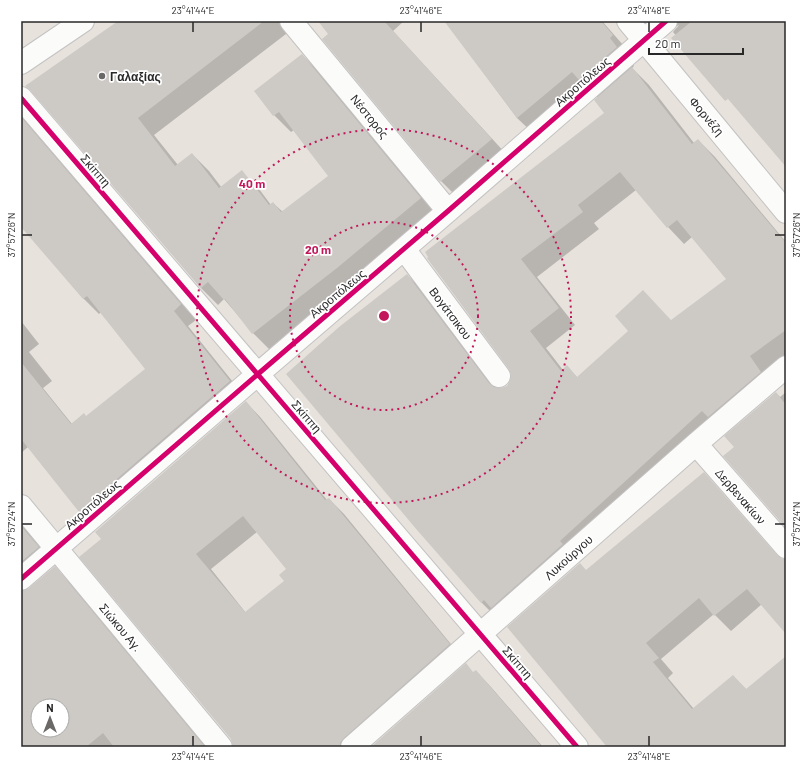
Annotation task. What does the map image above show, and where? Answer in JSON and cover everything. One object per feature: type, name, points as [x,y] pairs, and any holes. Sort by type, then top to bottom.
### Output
[{"type":"street","points":[[21,63],[83,21]]},
{"type":"street","name":"Νέστορος","points":[[292,21],[448,212]]},
{"type":"street","name":"Φορνέζη","points":[[628,21],[786,212]]},
{"type":"street","name":"Ακροπόλεως","points":[[21,579],[448,212],[666,21]]},
{"type":"street","name":"Σκίππη","points":[[21,98],[578,747]]},
{"type":"street","name":"Βογάτσικου","points":[[404,249],[499,376]]},
{"type":"street","name":"Λυκούργου","points":[[352,747],[696,444],[786,367]]},
{"type":"street","name":"Δερβενακίων","points":[[696,444],[786,547]]},
{"type":"street","name":"Σιώκου Αγ.","points":[[21,506],[221,747]]},
{"type":"building","points":[[118,21],[264,21],[138,118],[175,166],[192,153],[219,188],[242,170],[269,205],[273,202],[281,212],[328,176],[279,112],[273,116],[254,91],[302,54],[421,198],[337,268],[252,334],[225,299],[224,300],[208,282],[201,288],[25,86]]},
{"type":"building","points":[[318,21],[384,21],[492,139],[440,182],[322,39],[328,34]]},
{"type":"building","points":[[444,21],[601,21],[613,35],[610,38],[617,47],[579,80],[572,72],[517,118]]},
{"type":"building","points":[[692,21],[786,21],[786,167],[728,99],[725,101],[671,38]]},
{"type":"building","points":[[632,67],[692,144],[698,139],[786,243],[786,330],[750,356],[761,372],[708,417],[702,411],[560,541],[563,544],[491,608],[484,600],[481,603],[417,530],[286,374],[339,327],[407,274],[489,383],[494,387],[500,388],[507,386],[511,375],[509,369],[427,258],[428,257],[425,252],[604,113],[594,100]],"holes":[[[620,172],[667,228],[677,220],[726,279],[671,320],[643,290],[615,316],[628,331],[577,377],[567,365],[561,371],[530,331],[559,308],[521,259],[583,212],[578,205]]]},
{"type":"building","points":[[21,117],[181,304],[174,311],[230,381],[79,512],[21,439],[21,362],[71,424],[84,413],[86,416],[145,369],[87,296],[83,299],[21,227]]},
{"type":"building","points":[[776,392],[786,405],[786,528],[723,456],[734,447],[724,436]]},
{"type":"building","points":[[246,401],[325,500],[329,498],[450,644],[344,738],[340,743],[340,747],[233,747],[231,739],[79,557],[101,539],[95,532]],"holes":[[[243,516],[286,569],[279,575],[284,581],[245,612],[196,554]]]},
{"type":"building","points":[[704,472],[777,555],[782,559],[786,559],[786,634],[747,589],[714,616],[699,598],[646,643],[659,658],[653,662],[692,709],[733,675],[746,689],[786,656],[786,747],[607,747],[507,627],[580,563],[586,570]]},
{"type":"building","points":[[21,526],[39,547],[21,562]]},
{"type":"building","points":[[55,566],[205,747],[114,747],[103,733],[86,747],[21,747],[21,591],[29,588]]},
{"type":"building","points":[[466,663],[473,672],[476,670],[542,747],[371,747]]},
{"type":"cycle path","points":[[21,579],[666,21]]},
{"type":"cycle path","points":[[21,98],[577,747]]},
{"type":"place","name":"Γαλαξίας","points":[[102,76]]}]
